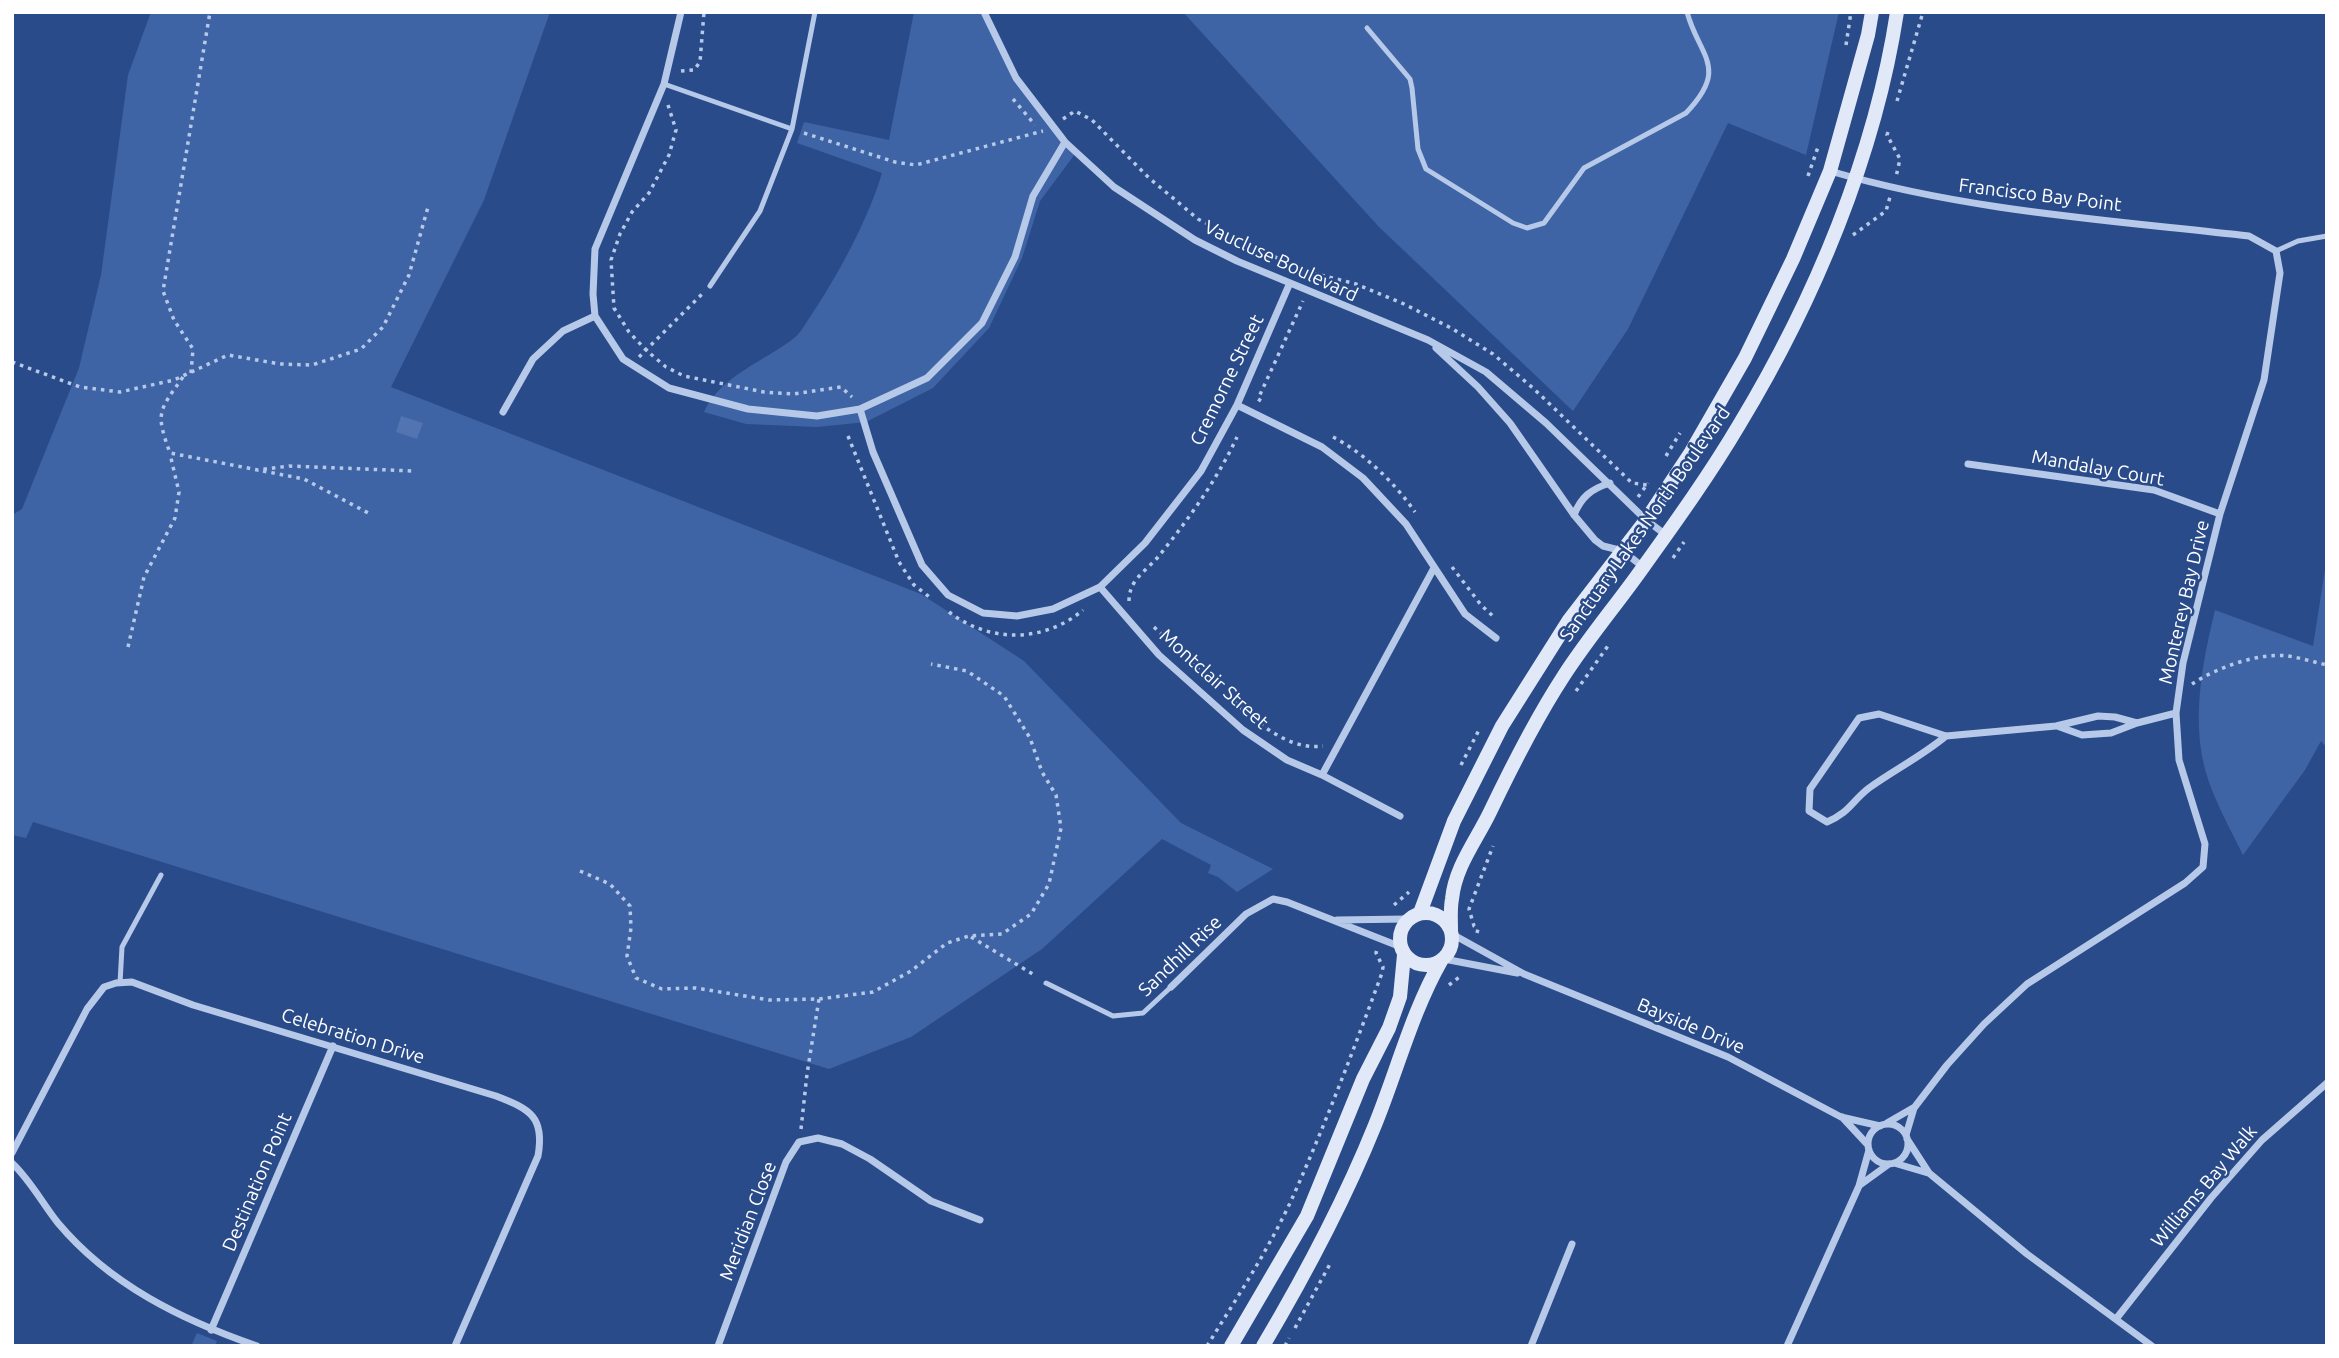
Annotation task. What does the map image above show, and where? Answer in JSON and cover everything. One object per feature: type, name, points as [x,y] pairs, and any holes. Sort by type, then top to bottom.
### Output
[{"type":"street","points":[[681,12],[664,84],[595,250],[595,316],[623,359],[669,388],[748,409],[817,416],[860,409],[927,378],[982,323],[1015,257],[1033,196],[1065,142]]},
{"type":"street","name":"Vaucluse Boulevard","points":[[984,12],[1016,78],[1065,142],[1114,187],[1195,240],[1289,285],[1428,340],[1486,372],[1546,423],[1646,520],[1666,535]]},
{"type":"street","name":"Sanctuary Lakes North Boulevard","points":[[1413,916],[1454,821],[1503,726],[1569,620],[1646,520],[1691,452],[1745,358],[1793,259],[1830,171],[1868,35],[1871,12]]},
{"type":"street","name":"Sanctuary Lakes North Boulevard","points":[[1452,932],[1451,901],[1457,876],[1463,859],[1503,784],[1564,676],[1666,535],[1762,385],[1822,261],[1856,178],[1873,126],[1889,61],[1897,12]]},
{"type":"street","name":"Francisco Bay Point","points":[[1830,171],[1893,189],[1986,206],[2249,236],[2276,251]]},
{"type":"street","name":"Monterey Bay Drive","points":[[1883,1125],[1914,1108],[1947,1065],[1984,1024],[2027,984],[2185,883],[2203,867],[2205,844],[2179,760],[2176,713],[2183,663],[2220,514],[2264,380],[2280,273],[2276,251]]},
{"type":"street","name":"Cremorne Street","points":[[860,409],[873,452],[922,565],[948,595],[983,613],[1017,616],[1053,609],[1100,587],[1145,543],[1201,471],[1237,405],[1289,285]]},
{"type":"street","points":[[503,412],[533,359],[563,331],[595,316]]},
{"type":"street","name":"Vaucluse Boulevard","points":[[1428,340],[1478,387],[1510,423],[1574,515],[1603,546],[1623,551],[1644,567]]},
{"type":"street","points":[[1237,405],[1322,447],[1363,478],[1406,524],[1465,614],[1496,638]]},
{"type":"street","name":"Mandalay Court","points":[[1968,464],[2154,491],[2220,514]]},
{"type":"street","points":[[1574,515],[1580,501],[1594,488],[1610,483]]},
{"type":"street","points":[[1322,775],[1434,568]]},
{"type":"street","name":"Montclair Street","points":[[1100,587],[1159,655],[1243,730],[1287,760],[1401,816]]},
{"type":"street","points":[[2056,726],[2082,735],[2111,733],[2176,713]]},
{"type":"street","points":[[1946,736],[1925,753],[1867,790],[1843,816],[1827,822],[1809,811],[1810,789],[1859,718],[1879,714],[1946,736],[2056,726],[2098,716],[2115,716],[2137,723]]},
{"type":"street","name":"Sandhill Rise","points":[[1171,987],[1246,914],[1273,899],[1333,920],[1403,951]]},
{"type":"street","points":[[1231,1346],[1307,1216],[1363,1079],[1396,1007],[1403,980],[1400,933],[1413,916],[1435,914],[1442,918],[1452,932],[1452,943],[1426,986],[1376,1124],[1347,1192],[1263,1346]]},
{"type":"street","name":"Sandhill Rise","points":[[1333,920],[1413,916]]},
{"type":"street","name":"Bayside Drive","points":[[1452,932],[1472,947],[1524,974],[1728,1057],[1841,1116],[1883,1125]]},
{"type":"street","points":[[1403,951],[1417,964],[1426,965],[1442,960]]},
{"type":"street","name":"Bayside Drive","points":[[1442,960],[1524,974]]},
{"type":"street","name":"Celebration Drive","points":[[120,983],[132,982],[193,1005],[496,1096],[522,1106],[536,1120],[541,1139],[538,1156],[455,1346]]},
{"type":"street","points":[[12,1153],[87,1009],[104,988],[120,983]]},
{"type":"street","name":"Destination Point","points":[[211,1329],[333,1046]]},
{"type":"street","name":"Williams Bay Walk","points":[[2116,1319],[2211,1198],[2262,1140],[2327,1083]]},
{"type":"street","name":"Monterey Bay Drive","points":[[1907,1137],[1914,1108]]},
{"type":"street","name":"Bayside Drive","points":[[1841,1116],[1869,1147]]},
{"type":"street","points":[[1787,1346],[1859,1186],[1871,1133],[1883,1125],[1897,1126],[1907,1137],[1929,1174],[2027,1254],[2152,1346]]},
{"type":"street","points":[[1859,1186],[1891,1164],[1900,1161],[1907,1151],[1907,1137]]},
{"type":"street","points":[[799,1142],[818,1138],[842,1144],[870,1159],[931,1200],[980,1220]]},
{"type":"street","name":"Meridian Close","points":[[718,1346],[786,1162],[799,1142]]},
{"type":"street","points":[[1869,1147],[1877,1161],[1929,1174]]},
{"type":"street","points":[[12,1163],[25,1175],[58,1222],[110,1272],[172,1312],[257,1346]]},
{"type":"street","points":[[1531,1346],[1572,1244]]},
{"type":"lane","points":[[710,286],[760,211],[792,129],[815,12]]},
{"type":"lane","points":[[1367,28],[1410,79],[1418,149],[1426,169],[1513,223],[1527,228],[1544,223],[1584,168],[1686,113],[1696,103],[1705,86],[1709,61],[1687,12]]},
{"type":"lane","points":[[664,84],[792,129]]},
{"type":"lane","points":[[2276,251],[2298,241],[2327,236]]},
{"type":"lane","points":[[120,983],[122,947],[161,875]]},
{"type":"lane","name":"Sandhill Rise","points":[[1046,983],[1113,1016],[1143,1013],[1171,987]]},
{"type":"path","points":[[191,373],[193,349],[174,320],[163,291],[210,12]]},
{"type":"path","points":[[681,71],[694,70],[700,62],[704,12]]},
{"type":"path","points":[[1895,109],[1923,12]]},
{"type":"path","points":[[668,105],[676,130],[669,155],[649,193],[632,212],[620,234],[611,260],[614,308],[629,332],[666,367],[684,376],[764,392],[793,394],[841,387],[852,397]]},
{"type":"path","points":[[792,129],[895,162],[916,165],[1055,128],[1061,120],[1075,111],[1092,120],[1149,178],[1198,219],[1254,248],[1313,273],[1356,284],[1404,304],[1493,354],[1533,388],[1632,483],[1647,485]]},
{"type":"path","points":[[1850,242],[1853,233],[1886,211],[1900,159],[1887,135],[1891,122]]},
{"type":"path","points":[[12,362],[80,387],[120,391],[184,376],[228,355],[280,364],[312,365],[362,349],[383,327],[409,275],[428,207]]},
{"type":"path","points":[[1269,404],[1258,399],[1283,348],[1313,273]]},
{"type":"path","points":[[632,364],[710,286]]},
{"type":"path","points":[[128,647],[144,577],[175,518],[179,492],[170,453],[160,426],[163,405],[184,376]]},
{"type":"path","points":[[1131,606],[1130,591],[1136,580],[1157,558],[1200,499],[1227,457],[1240,429]]},
{"type":"path","points":[[1326,433],[1368,462],[1392,485],[1418,517]]},
{"type":"path","points":[[170,453],[304,479],[372,515]]},
{"type":"path","points":[[258,470],[289,466],[414,471]]},
{"type":"path","points":[[1671,561],[1685,540]]},
{"type":"path","points":[[1447,559],[1481,605],[1495,618]]},
{"type":"path","points":[[1149,622],[1204,675]]},
{"type":"path","points":[[1572,697],[1611,641]]},
{"type":"path","points":[[2179,693],[2212,671],[2255,659],[2286,655],[2327,665]]},
{"type":"path","points":[[580,871],[610,884],[630,906],[631,928],[627,956],[636,978],[662,989],[696,988],[769,1000],[819,999],[873,992],[911,971],[947,943],[969,936],[1002,934],[1031,914],[1049,884],[1061,828],[1056,795],[1042,772],[1030,738],[1004,696],[967,671],[931,664]]},
{"type":"path","points":[[1227,695],[1256,720],[1296,745],[1338,747]]},
{"type":"path","points":[[1472,947],[1478,929],[1474,926],[1469,909],[1496,838]]},
{"type":"path","points":[[969,936],[1046,983]]},
{"type":"path","points":[[1444,987],[1466,973],[1468,964]]},
{"type":"path","points":[[799,1142],[819,999]]},
{"type":"path","points":[[1285,1346],[1335,1254]]},
{"type":"shaded area","points":[[151,12],[550,12],[484,200],[391,387],[921,594],[1024,661],[1181,823],[1273,869],[1237,892],[1218,877],[1208,873],[1211,865],[1162,839],[1042,949],[911,1037],[829,1069],[33,822],[26,838],[12,835],[12,515],[22,509],[79,368],[101,275],[128,75]]},
{"type":"shaded area","points":[[914,12],[984,12],[1016,78],[1075,154],[1040,201],[1022,258],[989,328],[933,388],[866,422],[817,427],[746,424],[704,412],[721,388],[799,334],[851,247],[882,173],[797,143],[804,122],[889,140]]},
{"type":"shaded area","points":[[1183,12],[1839,12],[1806,155],[1728,123],[1628,329],[1573,411],[1379,227]]},
{"type":"shaded area","points":[[2327,557],[2327,748],[2321,741],[2305,770],[2243,855],[2211,788],[2201,746],[2200,687],[2215,610],[2313,646]]},
{"type":"shaded area","points":[[197,1333],[217,1341],[215,1346],[191,1346]]},
{"type":"building","points":[[401,416],[423,423],[417,439],[396,432]]}]
